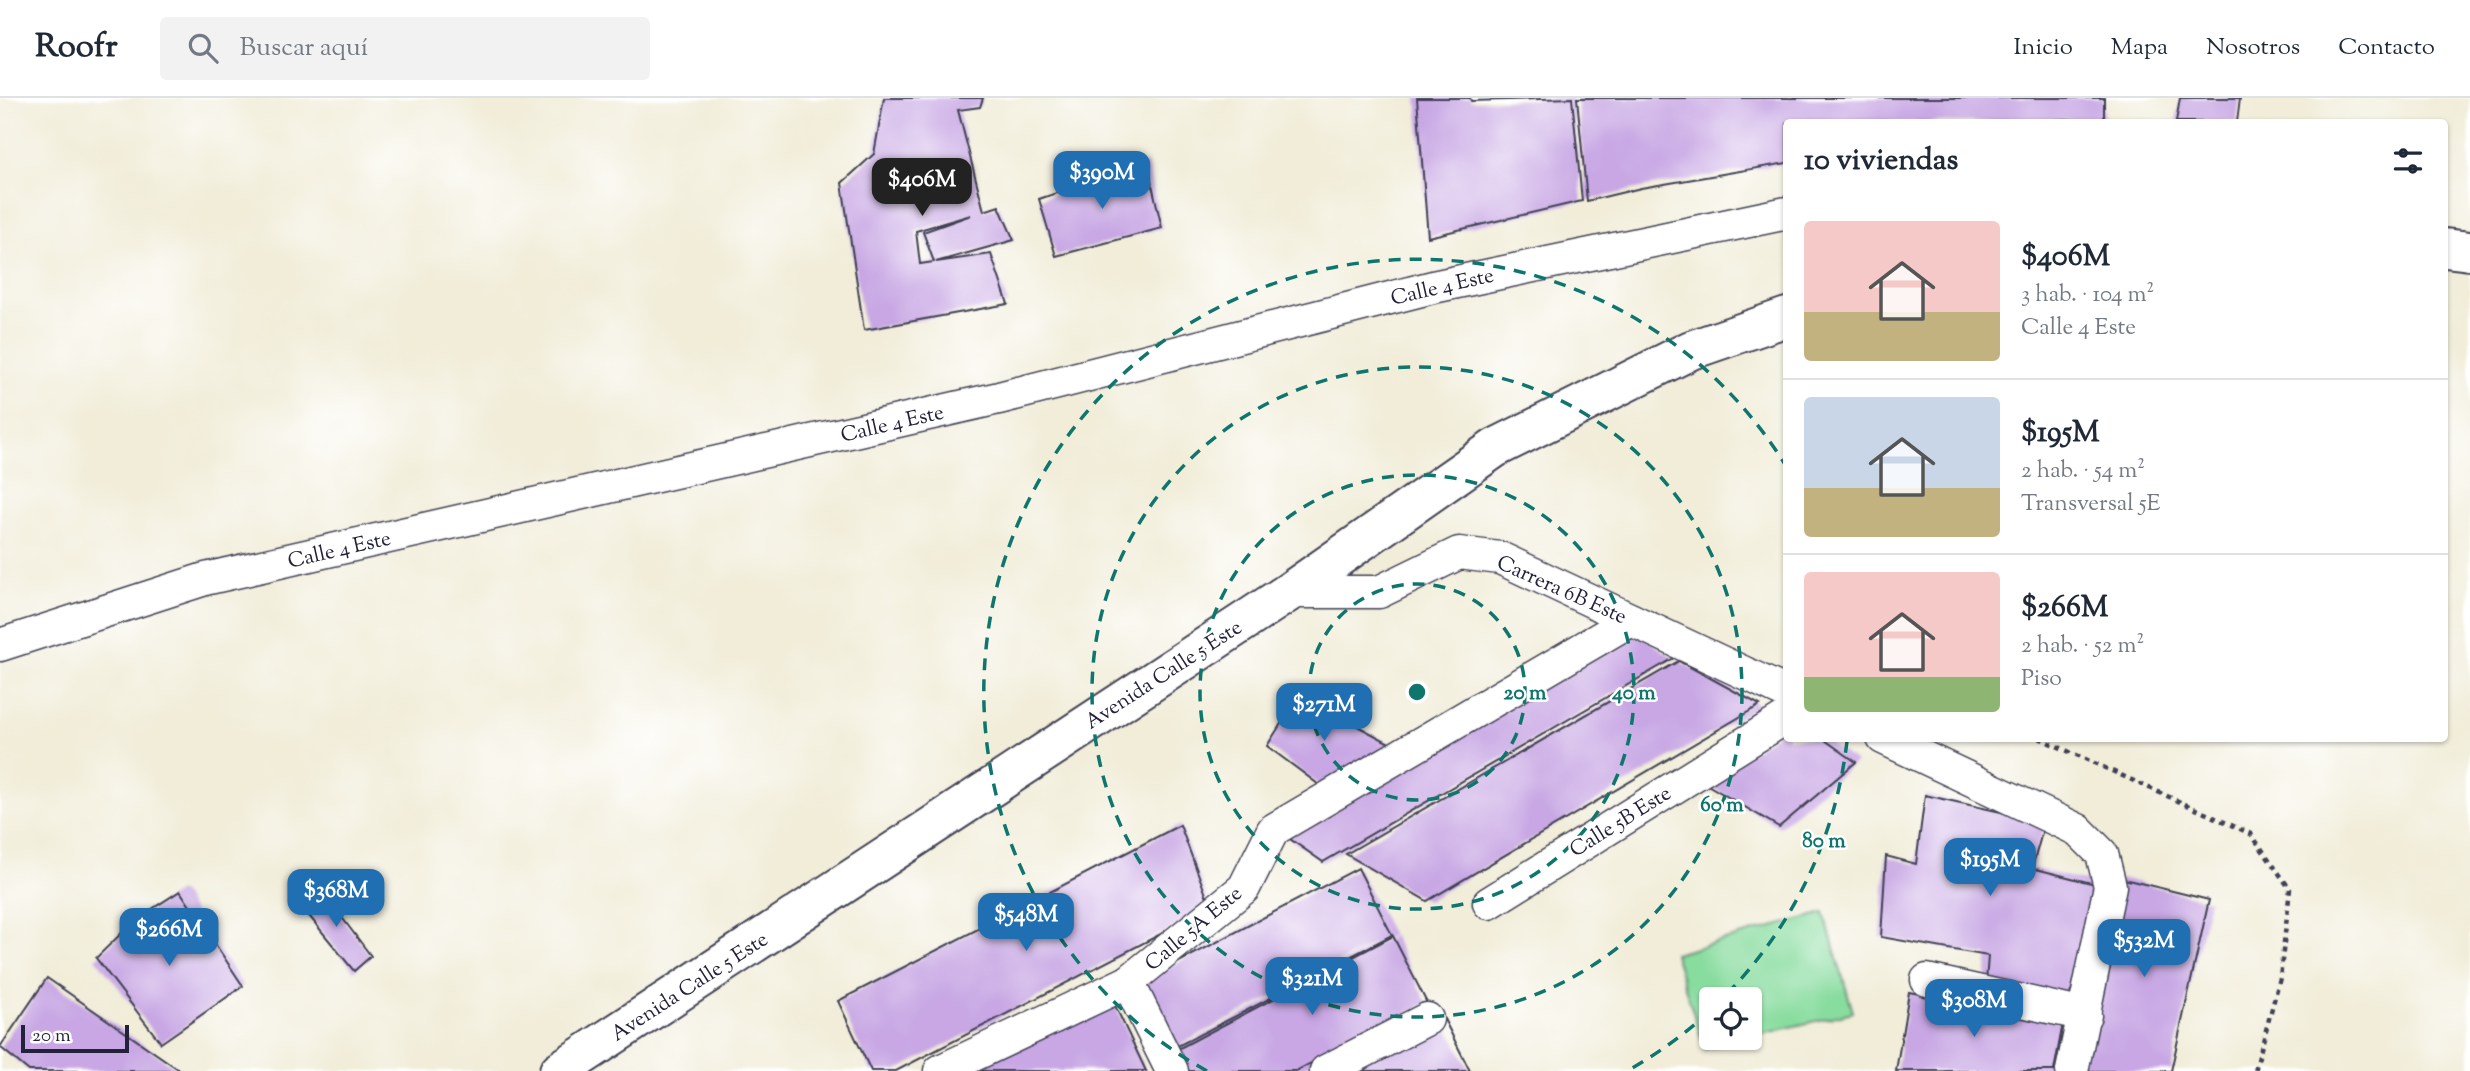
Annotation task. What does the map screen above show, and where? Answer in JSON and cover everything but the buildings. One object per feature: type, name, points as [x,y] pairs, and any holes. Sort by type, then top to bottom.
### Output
[{"type":"main road","points":[[2448,248],[2470,251]]},
{"type":"main road","name":"Avenida Calle 5 Este","points":[[559,1071],[1289,592],[1495,448],[1691,349],[1783,318]]},
{"type":"street","name":"Calle 4 Este","points":[[0,645],[205,579],[999,398],[1433,287],[1783,214]]},
{"type":"street","name":"Carrera 6B Este","points":[[1289,592],[1380,593],[1459,554],[1500,558],[1783,691]]},
{"type":"street","name":"Calle 5A Este","points":[[940,1071],[1128,982],[1244,888],[1273,830],[1631,620]]},
{"type":"street","name":"Calle 5B Este","points":[[1489,903],[1783,719]]},
{"type":"street","points":[[1891,742],[2078,830],[2102,854],[2110,886],[2072,1071]]},
{"type":"street","points":[[1927,980],[2085,1016]]},
{"type":"street","points":[[1128,982],[1172,1071]]},
{"type":"street","points":[[1326,1071],[1427,1019]]},
{"type":"path","points":[[2048,742],[2251,834],[2290,889],[2280,978],[2255,1071]]},
{"type":"green space","points":[[1824,913],[1853,1012],[1762,1034],[1762,987],[1699,987],[1699,1031],[1674,954]]}]
